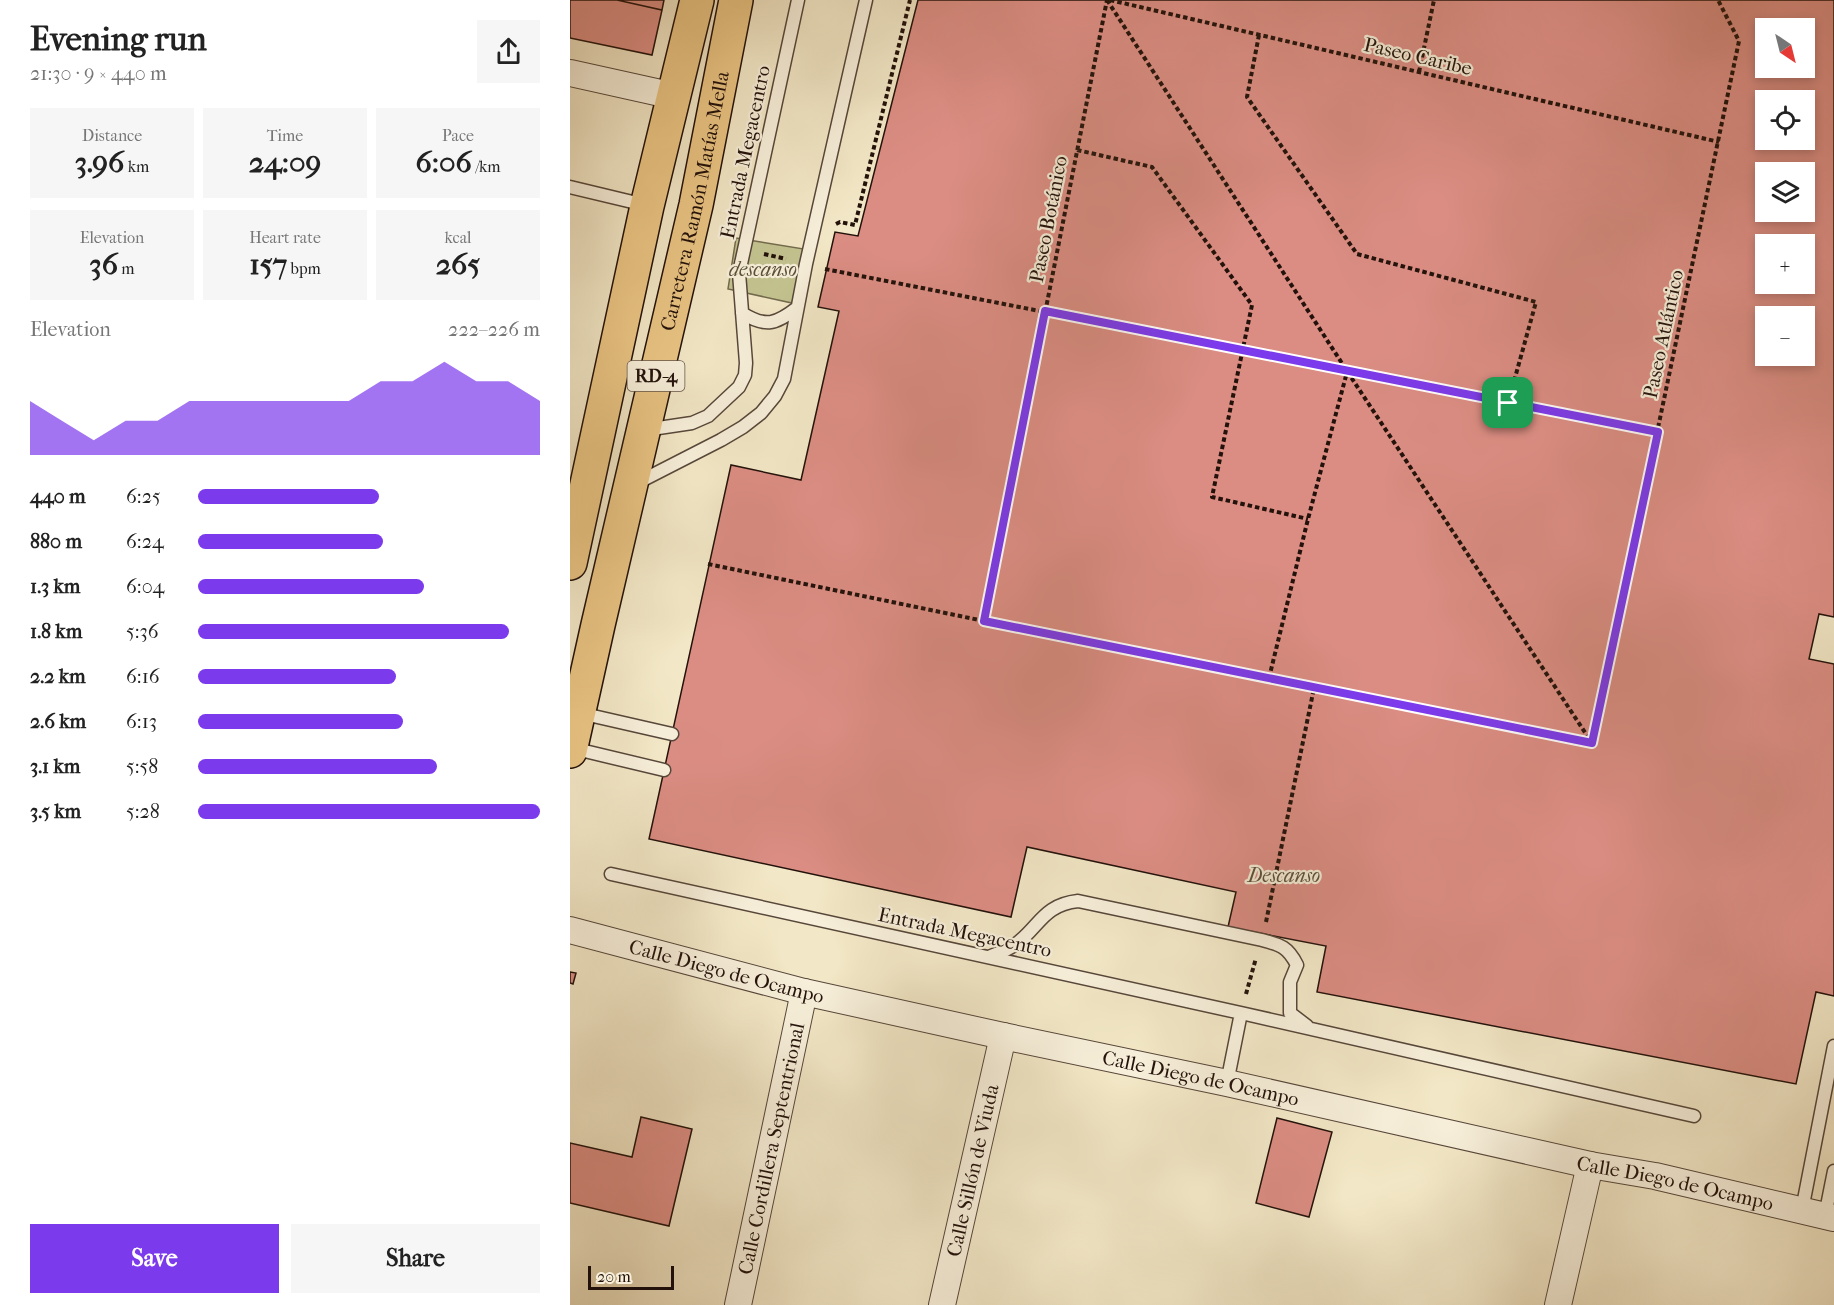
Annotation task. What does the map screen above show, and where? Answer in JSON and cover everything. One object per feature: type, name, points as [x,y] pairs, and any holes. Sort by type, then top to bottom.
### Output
[{"type":"main road","name":"Carretera Ramón Matías Mella","points":[[570,563],[647,206],[697,0]]},
{"type":"main road","name":"Carretera Ramón Matías Mella","points":[[570,749],[696,205],[736,0]]},
{"type":"street","points":[[570,73],[674,96]]},
{"type":"street","name":"Calle Diego de Ocampo","points":[[570,930],[804,992],[1227,1083],[1590,1165],[1655,1176],[1820,1214]]},
{"type":"street","name":"Calle Cordillera Septentrional","points":[[738,1305],[804,992]]},
{"type":"street","name":"Calle Sillón de Viuda","points":[[942,1305],[1003,1036]]},
{"type":"street","points":[[1558,1305],[1590,1165]]},
{"type":"lane","name":"Entrada Megacentro","points":[[643,430],[692,423],[708,416],[739,387],[745,375],[740,265],[798,0]]},
{"type":"lane","points":[[631,486],[743,427],[761,413],[775,396],[784,379],[806,264],[866,0]]},
{"type":"lane","points":[[570,187],[647,206]]},
{"type":"lane","points":[[742,313],[753,320],[772,323],[786,317],[797,308]]},
{"type":"lane","points":[[578,713],[672,734]]},
{"type":"lane","points":[[570,749],[664,770]]},
{"type":"lane","name":"Entrada Megacentro","points":[[611,873],[1694,1116]]},
{"type":"lane","points":[[989,957],[1015,944],[1049,912],[1064,903],[1078,901],[1262,940],[1288,949],[1294,959],[1297,965],[1290,982],[1290,1013],[1311,1029]]},
{"type":"lane","points":[[1227,1083],[1241,1013]]},
{"type":"lane","points":[[1820,1214],[1834,1046]]},
{"type":"lane","points":[[1820,1214],[1834,1171]]},
{"type":"path","points":[[830,230],[840,222],[855,225],[910,0]]},
{"type":"path","points":[[1108,0],[1347,371],[1592,743]]},
{"type":"path","name":"Paseo Caribe","points":[[1108,0],[1719,142]]},
{"type":"path","name":"Paseo Botánico","points":[[984,621],[1108,0]]},
{"type":"path","points":[[1419,72],[1434,0]]},
{"type":"path","name":"Paseo Atlántico","points":[[1592,743],[1739,41],[1718,0]]},
{"type":"path","points":[[1259,35],[1247,97],[1357,254],[1536,302],[1508,403]]},
{"type":"path","points":[[1077,150],[1152,167],[1251,305],[1212,497],[1308,519]]},
{"type":"path","points":[[827,269],[1658,432]]},
{"type":"path","points":[[1269,678],[1347,371]]},
{"type":"path","points":[[708,564],[1592,743]]},
{"type":"path","points":[[1241,1013],[1262,940],[1314,687]]},
{"type":"green space","name":"descanso","points":[[736,238],[804,249],[792,303],[728,289]]},
{"type":"building","points":[[570,0],[617,0],[662,10],[652,55],[570,38]]},
{"type":"building","points":[[617,0],[664,0],[662,10]]},
{"type":"building","points":[[918,0],[1834,0],[1834,617],[1819,614],[1809,659],[1834,664],[1834,996],[1816,992],[1796,1084],[1317,992],[1326,946],[1228,927],[1236,892],[1027,847],[1011,917],[649,839],[731,465],[801,480],[839,311],[818,307],[835,232],[858,236]]},
{"type":"building","points":[[570,972],[576,973],[573,984],[570,983]]},
{"type":"building","points":[[641,1117],[692,1129],[669,1226],[570,1203],[570,1143],[632,1157]]},
{"type":"building","points":[[1277,1118],[1332,1132],[1309,1217],[1256,1203]]},
{"type":"route","points":[[1045,311],[1508,403],[1658,432],[1592,743],[984,621],[1045,311]]},
{"type":"park label","name":"Descanso","points":[[1284,875]]}]
